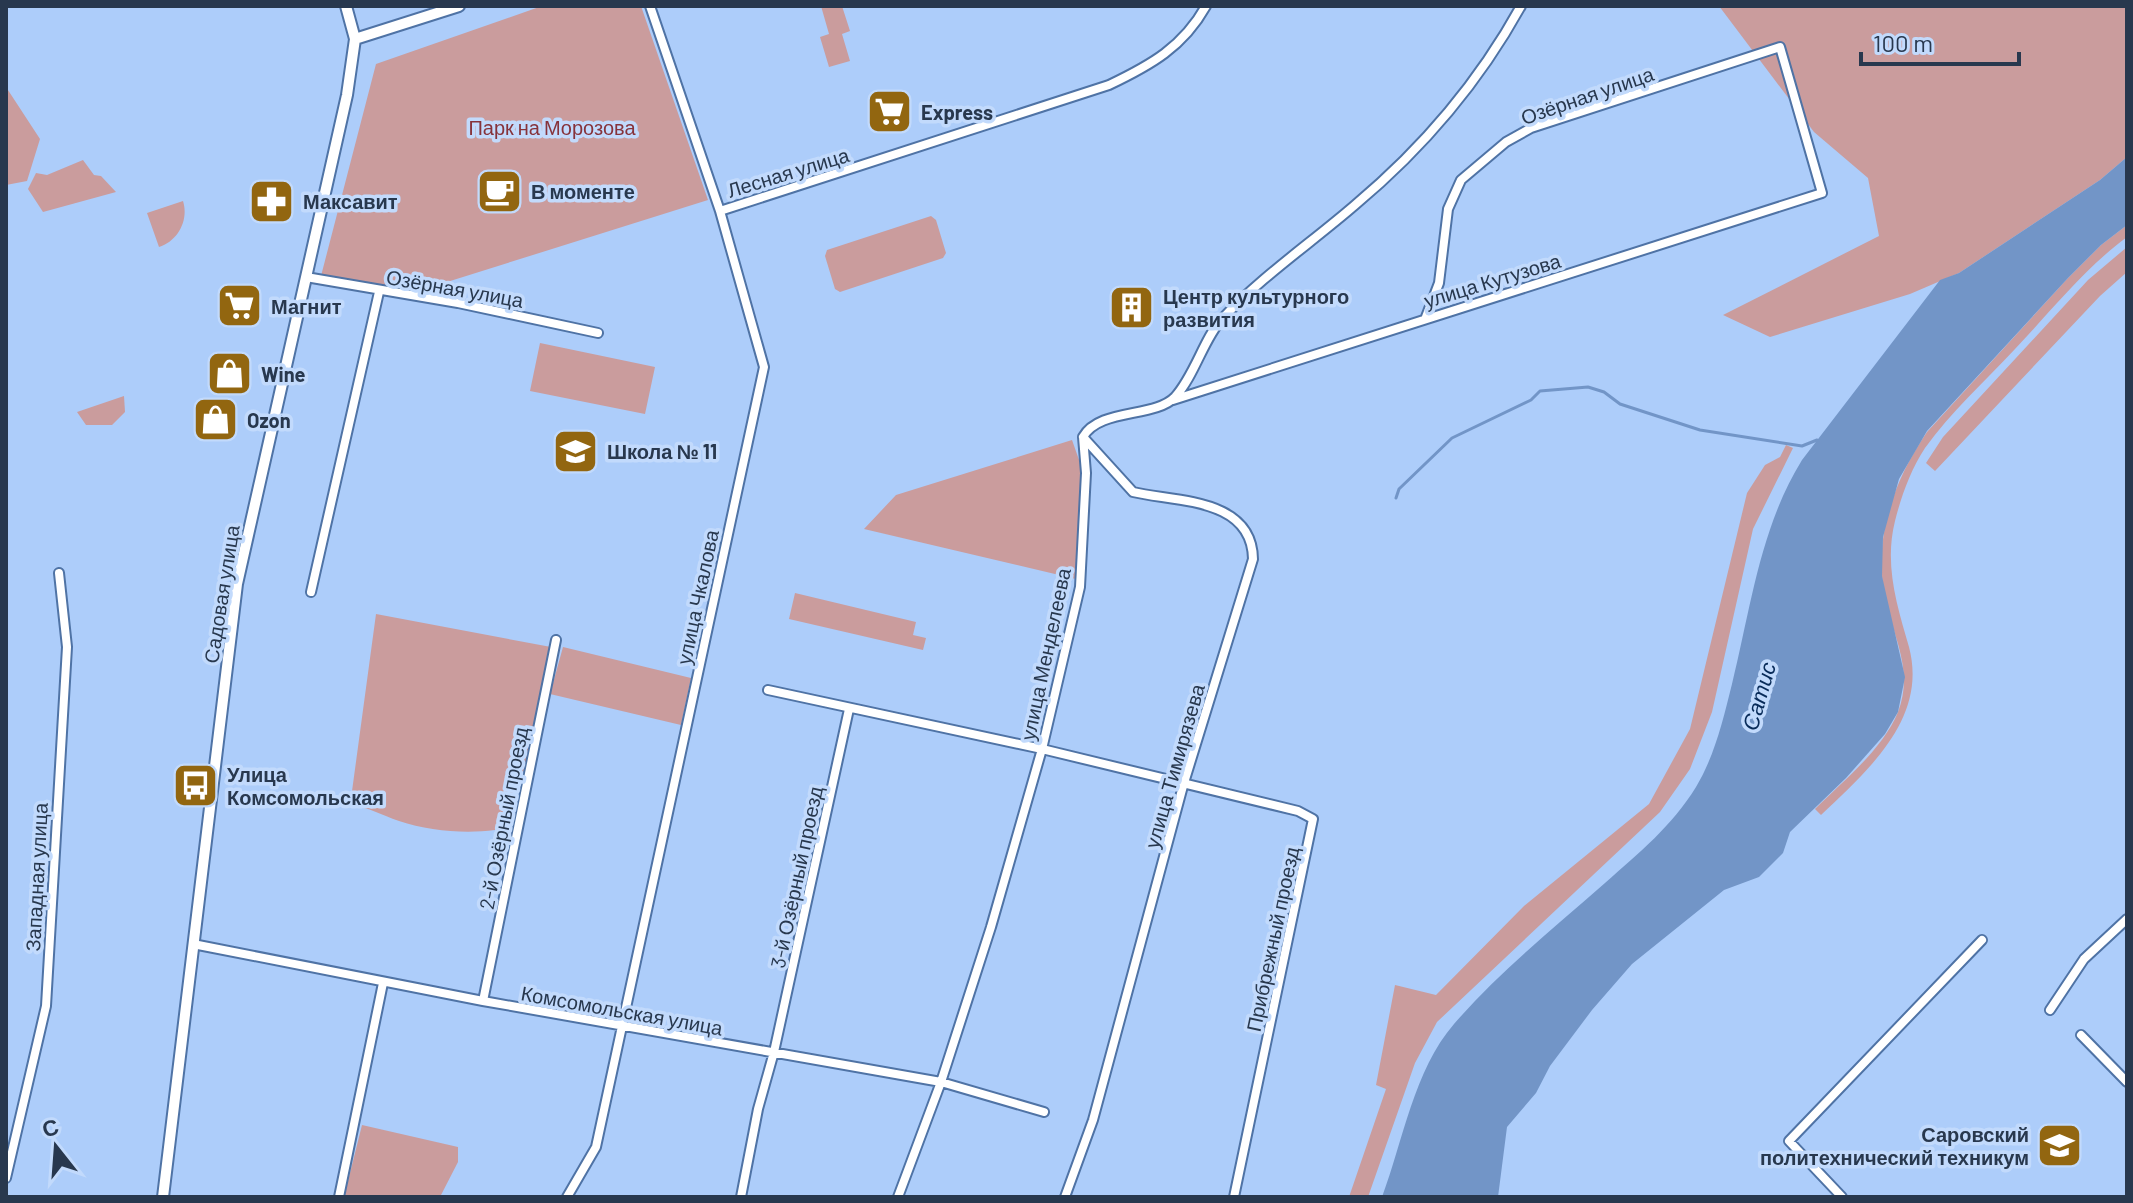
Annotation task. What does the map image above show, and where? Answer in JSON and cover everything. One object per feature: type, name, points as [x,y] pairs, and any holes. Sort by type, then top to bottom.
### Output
[{"type":"street","name":"Садовая улица","points":[[163,1197],[237,584],[347,95],[355,39],[346,6]]},
{"type":"street","points":[[355,39],[459,6]]},
{"type":"street","name":"улица Чкалова","points":[[567,1197],[596,1147],[764,367],[720,211],[650,6]]},
{"type":"street","name":"Лесная улица","points":[[720,211],[1109,85],[1149,66],[1187,36],[1206,6]]},
{"type":"street","points":[[1083,437],[1097,424],[1172,400],[1195,368],[1218,322],[1398,165],[1465,95],[1499,47],[1521,6]]},
{"type":"street","name":"Озёрная улица","points":[[1426,317],[1439,283],[1448,209],[1461,180],[1506,142],[1531,128],[1780,47],[1822,193]]},
{"type":"street","name":"улица Кутузова","points":[[1172,400],[1822,193]]},
{"type":"street","name":"Озёрная улица","points":[[306,277],[379,292],[458,303],[598,333]]},
{"type":"street","points":[[311,592],[379,292]]},
{"type":"street","name":"улица Менделеева","points":[[898,1197],[941,1082],[991,927],[1042,749],[1080,587],[1086,473],[1083,437]]},
{"type":"street","name":"улица Тимирязева","points":[[1065,1197],[1093,1120],[1183,786],[1238,616],[1253,551],[1238,524],[1227,514],[1192,499],[1133,492],[1083,437]]},
{"type":"street","name":"Западная улица","points":[[6,1178],[46,1006],[67,647],[59,573]]},
{"type":"street","name":"2-й Озёрный проезд","points":[[483,1001],[556,640]]},
{"type":"street","points":[[768,690],[1042,749],[1183,786]]},
{"type":"street","name":"3-й Озёрный проезд","points":[[741,1197],[758,1109],[774,1052],[849,709]]},
{"type":"street","name":"Прибрежный проезд","points":[[1183,786],[1298,811],[1313,819],[1234,1197]]},
{"type":"street","points":[[2050,1010],[2084,959],[2127,919]]},
{"type":"street","points":[[1842,1197],[1789,1141],[1982,940]]},
{"type":"street","name":"Комсомольская улица","points":[[193,944],[383,983],[941,1082],[1044,1112]]},
{"type":"street","points":[[339,1197],[383,983]]},
{"type":"street","points":[[2081,1035],[2127,1082]]},
{"type":"green space","name":"Парк на Морозова","points":[[542,6],[641,6],[708,200],[396,298],[321,276],[376,64]]},
{"type":"green space","points":[[821,6],[842,6],[850,31],[842,34],[850,61],[829,67],[820,37],[829,34]]},
{"type":"green space","points":[[1719,6],[2127,6],[2127,157],[2100,180],[1959,273],[1910,294],[1770,337],[1723,315],[1879,236],[1868,178],[1814,132]]},
{"type":"green space","points":[[6,87],[40,139],[27,181],[6,185]]},
{"type":"green space","points":[[83,160],[94,175],[101,176],[116,192],[43,212],[28,189],[36,173],[47,175]]},
{"type":"green space","points":[[183,201],[183,222],[177,235],[159,247],[147,213]]},
{"type":"green space","points":[[931,216],[936,220],[946,253],[943,258],[840,292],[835,289],[825,256],[827,250]]},
{"type":"green space","points":[[2127,225],[2127,237],[2083,276],[1957,409],[1915,465],[1897,512],[1891,553],[1893,585],[1913,673],[1910,697],[1902,720],[1875,761],[1821,815],[1815,809],[1883,739],[1902,699],[1904,673],[1888,611],[1881,563],[1887,517],[1903,473],[1927,432],[2068,278],[2101,245]]},
{"type":"green space","points":[[2127,247],[2127,272],[2100,296],[1935,471],[1926,463],[1943,437],[2088,280]]},
{"type":"green space","points":[[540,343],[655,367],[645,414],[530,391]]},
{"type":"green space","points":[[124,396],[125,412],[112,425],[86,425],[77,412]]},
{"type":"green space","points":[[1072,440],[1084,474],[1076,579],[864,529],[896,495]]},
{"type":"green space","points":[[1786,445],[1793,448],[1753,529],[1712,712],[1690,769],[1660,812],[1437,1022],[1415,1063],[1368,1197],[1349,1197],[1386,1089],[1376,1085],[1395,985],[1436,995],[1524,906],[1649,804],[1690,729],[1747,493],[1765,465],[1780,457]]},
{"type":"green space","points":[[795,593],[916,622],[913,635],[926,638],[923,650],[789,619]]},
{"type":"green space","points":[[376,614],[551,647],[526,765],[518,788],[495,830],[459,832],[435,829],[350,806]]},
{"type":"green space","points":[[563,647],[691,678],[681,725],[550,694]]},
{"type":"green space","points":[[362,1125],[458,1147],[458,1162],[440,1197],[344,1197]]},
{"type":"water","name":"Сатис","points":[[2127,157],[2127,225],[2101,245],[2068,278],[1927,431],[1899,479],[1883,537],[1882,576],[1905,677],[1898,712],[1885,734],[1846,778],[1790,832],[1783,853],[1759,877],[1724,890],[1632,964],[1592,1010],[1550,1066],[1536,1093],[1507,1127],[1498,1197],[1382,1197],[1419,1084],[1440,1042],[1471,1005],[1508,969],[1654,838],[1696,787],[1722,724],[1766,540],[1802,460],[1940,280],[1959,273],[2100,180]]},
{"type":"waterway","points":[[1396,498],[1399,489],[1452,438],[1531,400],[1540,391],[1588,387],[1604,392],[1620,404],[1700,430],[1802,446],[1817,440]]},
{"type":"place","name":"Express","points":[[890,112]]},
{"type":"place","name":"В моменте","points":[[500,191]]},
{"type":"place","name":"Максавит","points":[[272,201]]},
{"type":"place","name":"Магнит","points":[[240,306]]},
{"type":"place","name":"Центр культурного развития","points":[[1132,307]]},
{"type":"place","name":"Wine","points":[[230,374]]},
{"type":"place","name":"Ozon","points":[[216,420]]},
{"type":"place","name":"Школа № 11","points":[[576,451]]},
{"type":"place","name":"Улица Комсомольская","points":[[196,785]]},
{"type":"place","name":"Саровский политехнический техникум","points":[[2060,1146]]}]
